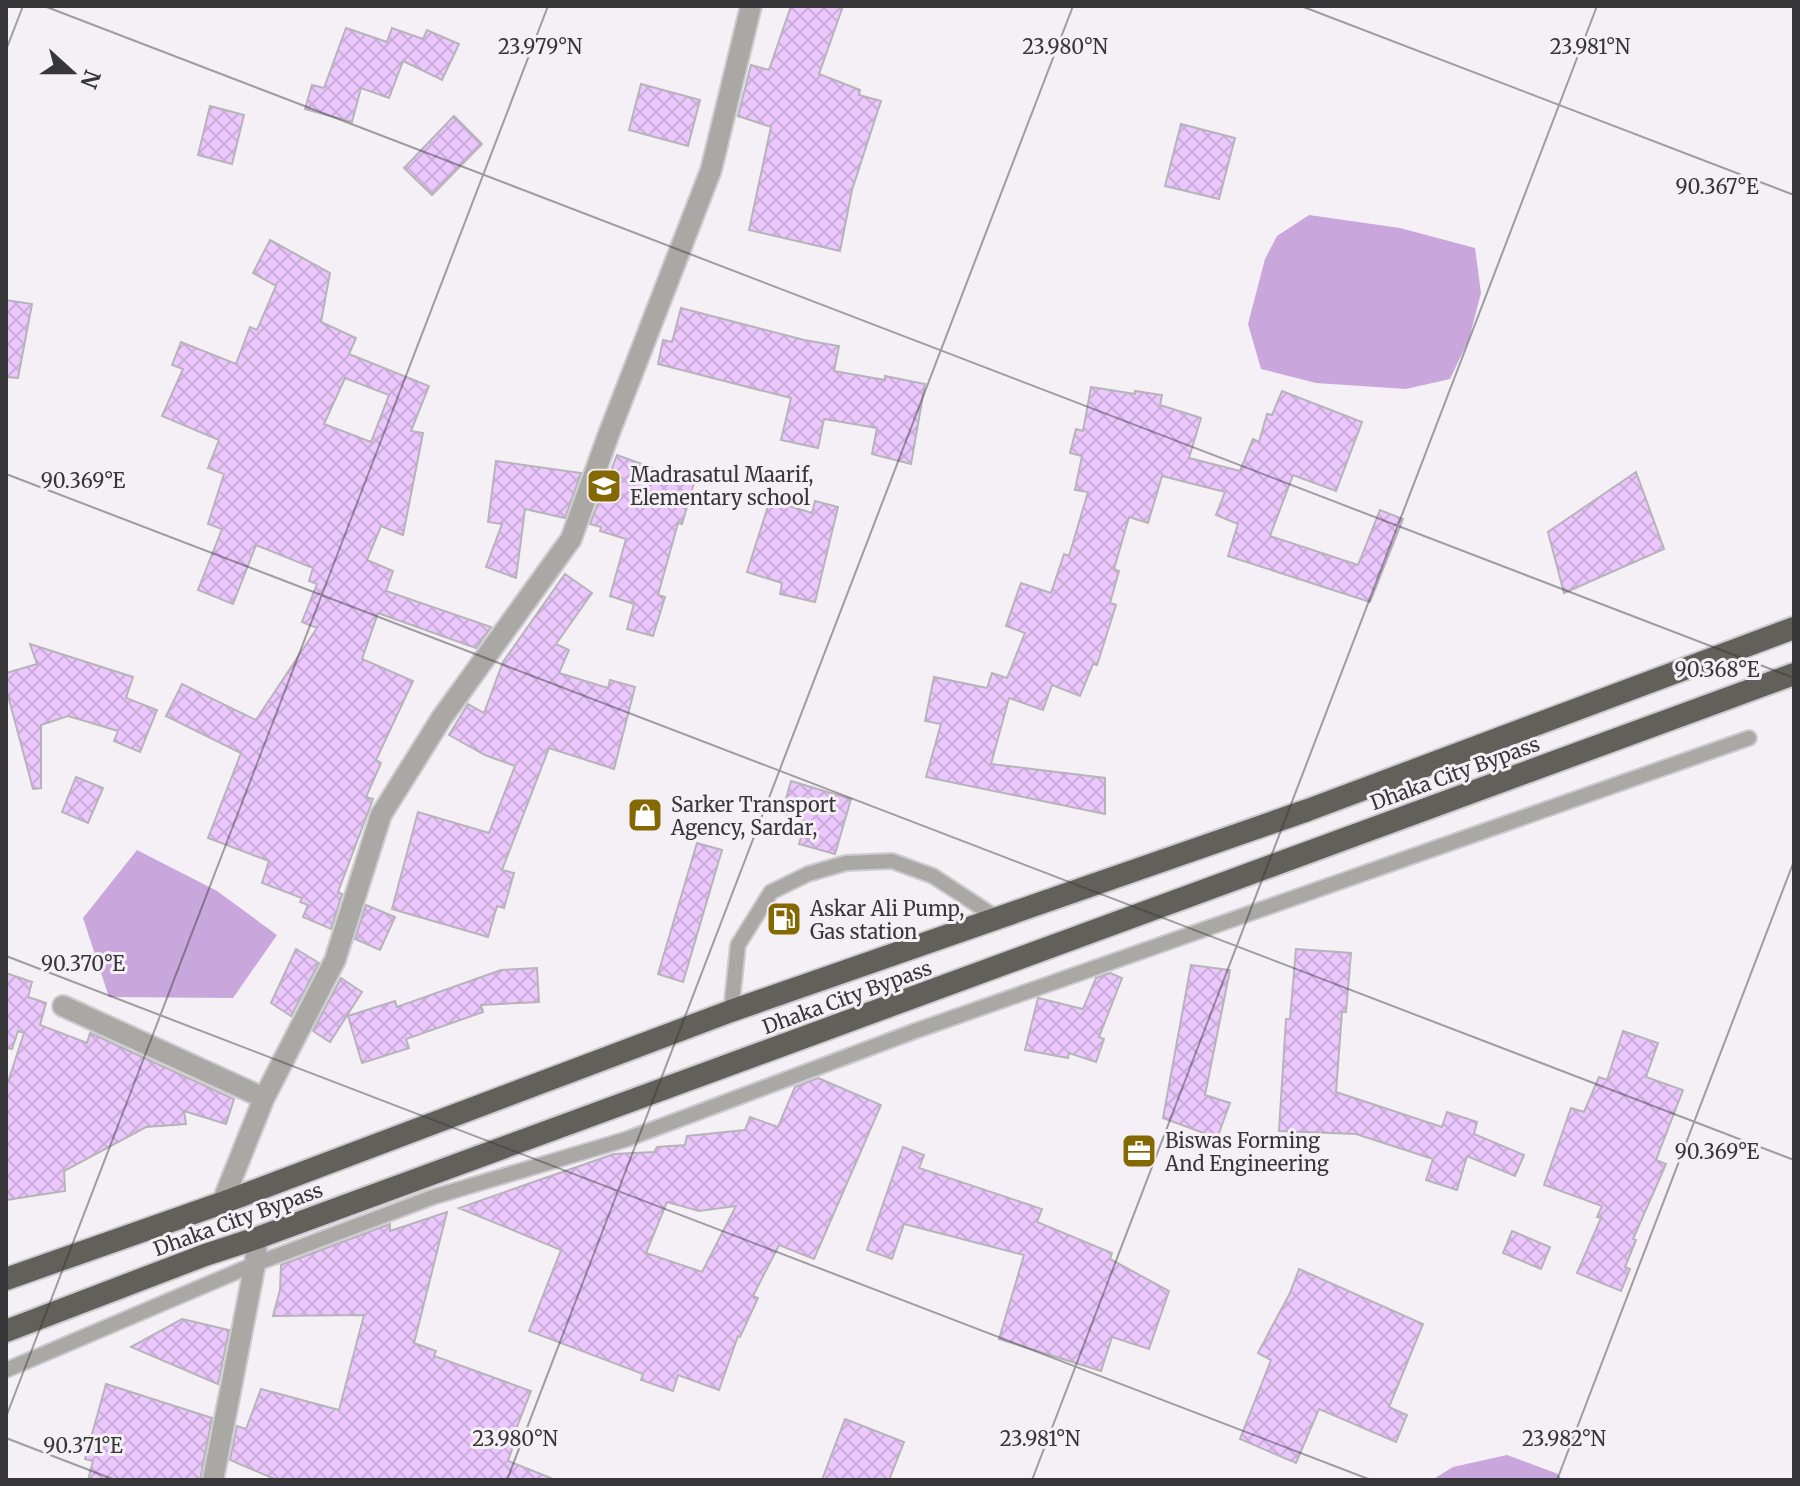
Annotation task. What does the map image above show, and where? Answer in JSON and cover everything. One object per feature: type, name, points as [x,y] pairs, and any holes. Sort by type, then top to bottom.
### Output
[{"type":"highway","points":[[6,1279],[222,1203],[731,1011],[1308,810],[1794,628]]},
{"type":"highway","name":"Dhaka City Bypass","points":[[6,1331],[205,1255],[1794,674]]},
{"type":"street","points":[[222,1203],[264,1098],[335,960],[381,815],[441,719],[571,539],[711,170],[751,6]]},
{"type":"street","points":[[63,1006],[264,1098]]},
{"type":"street","points":[[213,1480],[255,1264],[257,1238]]},
{"type":"lane","points":[[6,1370],[255,1264],[433,1197],[627,1139],[930,1025],[1749,738]]},
{"type":"lane","points":[[731,1011],[738,945],[771,892],[808,874],[846,863],[892,861],[933,876],[997,918]]},
{"type":"shaded area","points":[[1309,215],[1400,228],[1475,248],[1481,293],[1469,339],[1450,379],[1406,389],[1316,383],[1261,369],[1248,324],[1265,259],[1277,236]]},
{"type":"shaded area","points":[[137,850],[217,891],[277,935],[233,998],[109,997],[83,918]]},
{"type":"shaded area","points":[[1507,1455],[1558,1474],[1562,1480],[1432,1480],[1453,1467]]},
{"type":"building","points":[[791,6],[843,6],[819,74],[860,90],[859,95],[881,101],[852,190],[840,251],[749,230],[771,127],[738,116],[751,65],[769,70]]},
{"type":"building","points":[[346,28],[387,42],[392,28],[423,39],[427,30],[459,44],[442,80],[403,61],[389,98],[361,88],[352,122],[305,109],[312,85],[324,88]]},
{"type":"building","points":[[641,84],[700,100],[688,146],[629,130]]},
{"type":"building","points":[[210,106],[244,115],[232,164],[198,155]]},
{"type":"building","points":[[454,116],[482,144],[432,195],[404,168]]},
{"type":"building","points":[[1181,124],[1235,138],[1219,199],[1165,186]]},
{"type":"building","points":[[270,240],[330,273],[321,322],[356,338],[349,354],[429,386],[411,431],[423,433],[403,535],[381,526],[367,560],[393,571],[386,591],[491,627],[476,648],[378,613],[362,659],[413,681],[376,760],[381,763],[366,797],[373,799],[338,892],[342,894],[331,929],[303,917],[308,905],[300,902],[302,898],[262,883],[269,861],[208,838],[241,753],[166,716],[182,684],[256,720],[317,628],[302,622],[317,584],[309,581],[313,568],[256,545],[233,604],[198,590],[222,529],[208,524],[224,474],[208,468],[219,440],[162,416],[183,369],[172,365],[181,342],[236,364],[250,327],[257,330],[276,286],[253,273]],"holes":[[[345,378],[389,395],[371,442],[324,424]]]},
{"type":"building","points":[[6,300],[32,304],[18,378],[6,377]]},
{"type":"building","points":[[681,308],[839,346],[834,371],[925,384],[911,464],[872,454],[877,428],[824,419],[818,448],[781,440],[791,398],[658,364],[663,340],[672,342]]},
{"type":"building","points":[[1091,387],[1162,395],[1160,405],[1201,418],[1189,458],[1240,471],[1253,439],[1259,442],[1267,414],[1272,415],[1282,391],[1362,422],[1336,491],[1293,475],[1270,536],[1358,565],[1380,510],[1403,519],[1370,602],[1228,556],[1238,524],[1216,515],[1225,492],[1162,476],[1148,523],[1129,517],[1114,569],[1119,571],[1110,603],[1116,605],[1097,665],[1093,664],[1080,696],[1052,685],[1043,710],[1009,698],[991,764],[1105,778],[1105,814],[926,777],[941,724],[925,721],[934,677],[987,688],[992,673],[1007,678],[1025,633],[1006,626],[1021,583],[1051,593],[1064,554],[1069,556],[1088,492],[1075,490],[1082,456],[1070,453],[1076,429],[1083,431]]},
{"type":"building","points":[[617,455],[694,483],[682,524],[678,523],[658,595],[665,597],[653,636],[627,629],[634,604],[610,596],[626,539],[600,531],[601,527],[590,524]]},
{"type":"building","points":[[496,461],[581,473],[565,518],[525,509],[516,578],[486,567],[502,524],[488,522]]},
{"type":"building","points":[[1636,472],[1664,549],[1564,593],[1548,532]]},
{"type":"building","points":[[770,500],[812,513],[815,501],[838,507],[815,602],[780,594],[782,583],[747,572]]},
{"type":"building","points":[[565,574],[592,593],[556,644],[569,650],[559,673],[608,688],[610,680],[635,687],[614,769],[549,748],[502,870],[514,873],[504,908],[497,906],[488,937],[392,909],[418,812],[489,833],[515,766],[485,755],[449,735],[468,704],[484,713],[503,662]]},
{"type":"building","points":[[30,644],[133,677],[126,698],[157,710],[140,752],[114,741],[118,731],[68,716],[41,725],[41,788],[33,789],[6,688],[6,673],[37,664]]},
{"type":"building","points":[[76,777],[103,788],[88,823],[62,812]]},
{"type":"building","points":[[791,781],[851,799],[835,854],[799,844],[806,821],[782,813]]},
{"type":"building","points":[[697,843],[722,850],[683,982],[658,974]]},
{"type":"building","points":[[366,905],[395,917],[380,950],[355,939]]},
{"type":"building","points":[[296,949],[319,963],[291,1016],[271,1003]]},
{"type":"building","points":[[1296,949],[1351,953],[1346,1012],[1342,1012],[1336,1092],[1442,1127],[1447,1112],[1477,1122],[1474,1134],[1524,1155],[1515,1176],[1467,1156],[1457,1190],[1426,1180],[1433,1159],[1356,1134],[1279,1131],[1286,1019],[1290,1019]]},
{"type":"building","points":[[1191,965],[1230,970],[1205,1095],[1230,1103],[1217,1138],[1163,1118]]},
{"type":"building","points":[[537,968],[539,1002],[481,1005],[483,1012],[406,1039],[409,1048],[362,1063],[348,1016],[395,1001],[397,1007],[501,970]]},
{"type":"building","points":[[6,973],[32,982],[28,997],[46,1003],[40,1025],[87,1043],[90,1033],[234,1099],[226,1124],[184,1111],[186,1124],[146,1127],[64,1171],[65,1191],[6,1200],[6,1088],[24,1033],[18,1031],[12,1049],[6,1048]]},
{"type":"building","points":[[1110,973],[1122,978],[1099,1037],[1104,1039],[1096,1062],[1069,1053],[1068,1058],[1025,1050],[1038,998],[1083,1009],[1096,978]]},
{"type":"building","points":[[341,978],[362,992],[330,1042],[313,1031]]},
{"type":"building","points":[[1623,1031],[1658,1043],[1646,1077],[1683,1090],[1656,1160],[1666,1164],[1633,1239],[1636,1240],[1625,1267],[1630,1269],[1621,1291],[1577,1273],[1601,1218],[1597,1217],[1602,1206],[1544,1185],[1571,1108],[1584,1112],[1599,1077],[1607,1080]]},
{"type":"building","points":[[818,1078],[881,1105],[814,1259],[779,1245],[753,1296],[758,1298],[738,1336],[719,1390],[678,1375],[673,1391],[641,1380],[643,1374],[529,1331],[561,1250],[459,1208],[614,1154],[654,1152],[657,1147],[685,1145],[687,1136],[745,1130],[750,1117],[778,1127],[795,1087]],"holes":[[[667,1202],[699,1211],[736,1206],[702,1272],[646,1253]]]},
{"type":"building","points":[[903,1147],[924,1155],[919,1168],[1042,1209],[1037,1222],[1112,1253],[1110,1259],[1169,1291],[1149,1349],[1112,1337],[1101,1371],[999,1339],[1024,1255],[904,1224],[892,1259],[867,1250]]},
{"type":"building","points":[[447,1212],[414,1343],[436,1351],[434,1356],[531,1391],[513,1437],[516,1438],[508,1461],[550,1480],[277,1480],[230,1460],[237,1426],[246,1429],[261,1389],[339,1410],[364,1315],[273,1316],[280,1290],[281,1265],[390,1224],[390,1231]]},
{"type":"building","points":[[1512,1231],[1550,1247],[1541,1269],[1503,1253]]},
{"type":"building","points":[[1299,1269],[1423,1324],[1389,1407],[1407,1415],[1396,1442],[1319,1409],[1296,1463],[1240,1439],[1271,1360],[1258,1353],[1290,1293]]},
{"type":"building","points":[[182,1319],[229,1330],[218,1384],[131,1347]]},
{"type":"building","points":[[106,1384],[212,1418],[200,1480],[88,1480],[93,1461],[85,1459]]},
{"type":"building","points":[[845,1419],[904,1442],[889,1480],[822,1480]]},
{"type":"place","name":"Madrasatul Maarif, Elementary school","points":[[604,486]]},
{"type":"place","name":"Sarker Transport Agency, Sardar,","points":[[645,815]]},
{"type":"place","name":"Askar Ali Pump, Gas station","points":[[784,919]]},
{"type":"place","name":"Biswas Forming And Engineering","points":[[1139,1151]]}]
